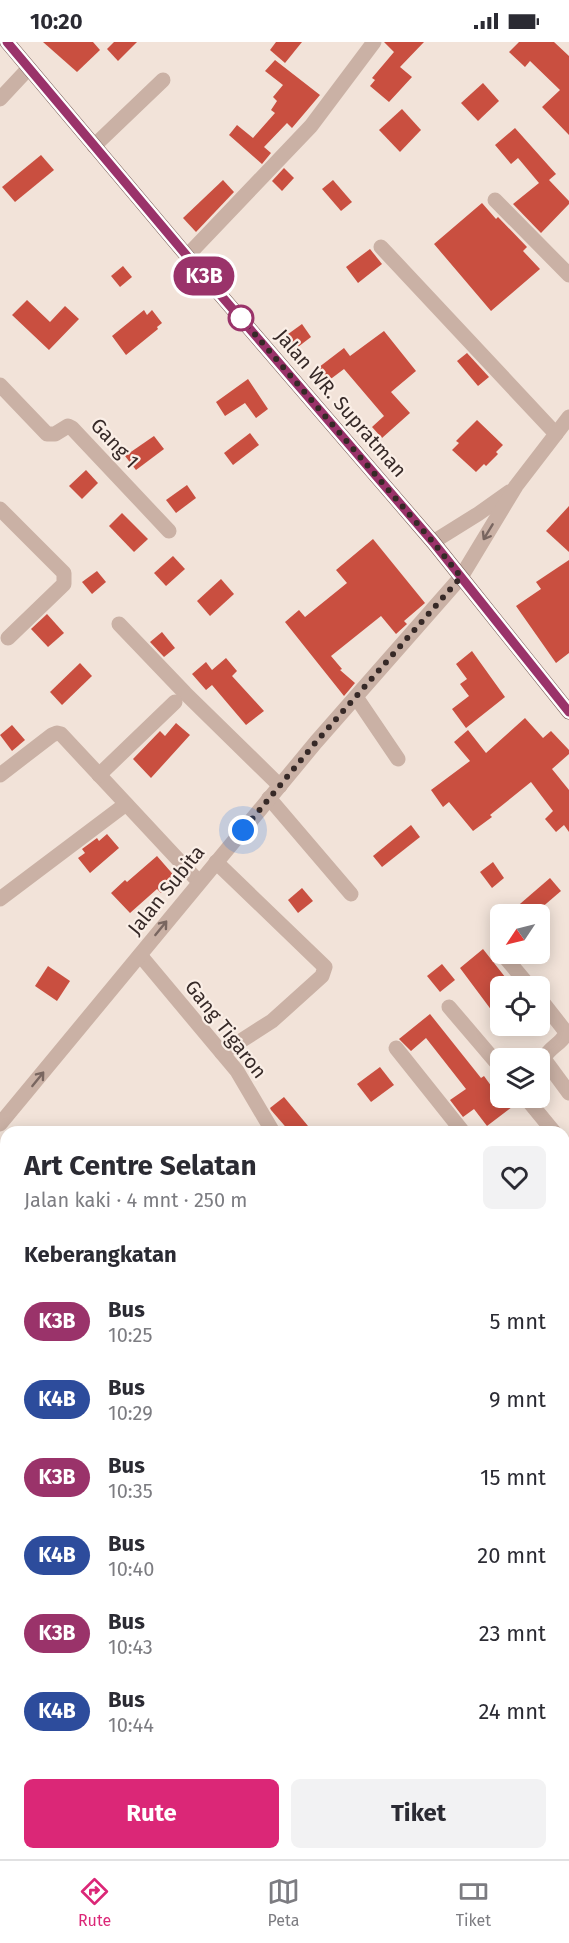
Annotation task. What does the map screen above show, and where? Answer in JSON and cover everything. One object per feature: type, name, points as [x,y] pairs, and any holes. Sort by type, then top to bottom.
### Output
[{"type":"main road","name":"Jalan WR. Supratman","points":[[9,43],[28,69],[433,542],[569,712]]},
{"type":"street","points":[[187,256],[310,126],[374,42]]},
{"type":"street","points":[[0,99],[28,69]]},
{"type":"street","points":[[94,146],[163,80]]},
{"type":"street","points":[[495,200],[569,275]]},
{"type":"street","points":[[381,247],[556,434]]},
{"type":"street","name":"Gang 1","points":[[0,385],[47,434],[55,434],[66,427],[72,428],[169,531]]},
{"type":"street","points":[[433,542],[478,514],[516,486],[569,417]]},
{"type":"street","name":"Jalan Subita","points":[[1,1122],[316,742],[461,577],[516,486]]},
{"type":"street","points":[[0,509],[64,573],[65,579],[64,584],[9,638]]},
{"type":"street","points":[[119,624],[185,693],[280,786]]},
{"type":"street","points":[[356,697],[398,759]]},
{"type":"street","points":[[99,775],[175,702]]},
{"type":"street","points":[[0,775],[57,733],[61,734],[199,882]]},
{"type":"street","points":[[269,798],[351,894]]},
{"type":"street","points":[[0,899],[126,804]]},
{"type":"street","points":[[216,862],[326,968],[324,974],[272,1021],[222,1053]]},
{"type":"street","name":"Gang Tigaron","points":[[140,955],[222,1053],[243,1081],[269,1126]]},
{"type":"street","points":[[511,964],[521,976]]},
{"type":"street","points":[[449,1006],[490,1055]]},
{"type":"street","points":[[550,1012],[566,1032],[564,1038],[546,1053],[543,1059],[569,1093]]},
{"type":"street","points":[[396,1048],[458,1126]]},
{"type":"street","points":[[534,1108],[549,1126]]},
{"type":"building","points":[[43,42],[93,42],[100,50],[77,72]]},
{"type":"building","points":[[114,42],[137,42],[118,61],[107,49]]},
{"type":"building","points":[[276,42],[302,42],[285,63],[270,50]]},
{"type":"building","points":[[384,42],[424,42],[400,67],[412,77],[389,102],[370,86],[375,80],[372,78],[394,52]]},
{"type":"building","points":[[519,42],[554,42],[569,56],[569,135],[542,107],[560,90],[530,61],[525,67],[509,52]]},
{"type":"building","points":[[275,60],[320,95],[292,128],[287,123],[264,147],[271,153],[262,164],[229,135],[237,125],[253,138],[275,113],[271,110],[277,101],[273,97],[283,85],[265,71]]},
{"type":"building","points":[[483,83],[499,101],[478,121],[461,103]]},
{"type":"building","points":[[402,109],[421,130],[400,152],[379,130]]},
{"type":"building","points":[[515,128],[556,174],[549,180],[569,201],[569,204],[541,233],[513,204],[539,183],[518,158],[511,164],[495,145]]},
{"type":"building","points":[[41,155],[54,170],[15,202],[2,187]]},
{"type":"building","points":[[284,168],[294,178],[282,191],[272,181]]},
{"type":"building","points":[[223,180],[234,192],[196,232],[183,218]]},
{"type":"building","points":[[333,180],[352,202],[341,211],[322,189]]},
{"type":"building","points":[[482,203],[527,247],[523,251],[540,269],[491,311],[434,244]]},
{"type":"building","points":[[370,249],[382,264],[358,283],[346,267]]},
{"type":"building","points":[[123,266],[132,277],[120,287],[111,276]]},
{"type":"building","points":[[27,300],[50,322],[65,306],[79,319],[49,350],[12,315]]},
{"type":"building","points":[[144,310],[147,315],[152,310],[162,323],[157,327],[158,329],[126,355],[112,336]]},
{"type":"building","points":[[302,324],[311,337],[294,350],[284,337]]},
{"type":"building","points":[[384,331],[416,371],[391,392],[410,413],[382,438],[372,427],[384,416],[344,369],[320,387],[310,374],[344,348],[350,356]]},
{"type":"building","points":[[467,353],[489,377],[478,386],[457,361]]},
{"type":"building","points":[[248,379],[268,409],[256,418],[245,403],[225,416],[216,402]]},
{"type":"building","points":[[477,420],[503,445],[486,466],[484,464],[476,472],[452,450],[459,443],[456,441]]},
{"type":"building","points":[[250,433],[259,445],[233,465],[224,453]]},
{"type":"building","points":[[154,436],[164,449],[136,470],[125,456]]},
{"type":"building","points":[[86,470],[98,483],[82,499],[69,486]]},
{"type":"building","points":[[187,485],[196,498],[176,513],[166,500]]},
{"type":"building","points":[[569,506],[569,552],[546,531]]},
{"type":"building","points":[[122,513],[148,539],[134,552],[109,526]]},
{"type":"building","points":[[373,539],[425,603],[404,621],[407,624],[396,634],[381,616],[331,656],[342,669],[340,670],[355,683],[344,696],[285,622],[299,610],[305,617],[347,583],[336,570]]},
{"type":"building","points":[[173,556],[185,569],[166,586],[154,573]]},
{"type":"building","points":[[569,560],[569,653],[556,663],[516,606],[541,589],[536,582]]},
{"type":"building","points":[[97,571],[106,582],[92,594],[82,582]]},
{"type":"building","points":[[221,579],[234,594],[210,616],[197,601]]},
{"type":"building","points":[[47,614],[64,633],[48,647],[31,629]]},
{"type":"building","points":[[162,632],[175,648],[164,657],[150,642]]},
{"type":"building","points":[[472,651],[505,697],[466,728],[452,709],[469,696],[460,684],[467,679],[456,664]]},
{"type":"building","points":[[226,658],[237,671],[232,676],[264,711],[246,725],[212,685],[206,690],[192,674],[206,662],[212,670]]},
{"type":"building","points":[[80,663],[92,676],[62,705],[50,692]]},
{"type":"building","points":[[525,718],[543,738],[551,731],[569,750],[569,754],[552,769],[569,790],[569,832],[564,825],[556,832],[545,819],[553,811],[531,782],[473,831],[449,802],[443,807],[431,790],[470,761],[454,742],[468,730],[486,753]]},
{"type":"building","points":[[176,723],[190,735],[151,778],[133,759],[160,731],[165,736]]},
{"type":"building","points":[[12,725],[25,740],[12,751],[0,735]]},
{"type":"building","points":[[411,825],[420,837],[382,867],[373,856]]},
{"type":"building","points":[[107,834],[119,848],[90,873],[78,858],[85,853],[82,849],[97,838],[99,841]]},
{"type":"building","points":[[157,856],[177,879],[161,893],[157,889],[130,913],[111,893]]},
{"type":"building","points":[[493,862],[504,878],[492,888],[480,872]]},
{"type":"building","points":[[550,878],[561,891],[546,904],[520,904]]},
{"type":"building","points":[[302,888],[313,901],[298,913],[288,900]]},
{"type":"building","points":[[483,949],[490,958],[490,964],[495,964],[504,976],[490,976],[490,1008],[460,968]]},
{"type":"building","points":[[442,964],[455,980],[440,992],[427,976]]},
{"type":"building","points":[[48,966],[70,981],[57,1001],[35,986]]},
{"type":"building","points":[[430,1014],[481,1078],[484,1076],[490,1084],[490,1108],[511,1108],[487,1126],[474,1109],[463,1117],[450,1100],[466,1089],[426,1038],[411,1051],[399,1039]]},
{"type":"building","points":[[380,1067],[394,1085],[371,1102],[357,1084]]},
{"type":"building","points":[[284,1097],[308,1126],[285,1126],[270,1108]]},
{"type":"bus line","name":"K3B","points":[[7,42],[433,542],[569,712]]},
{"type":"route","points":[[241,318],[461,577],[316,742],[243,830]]}]
